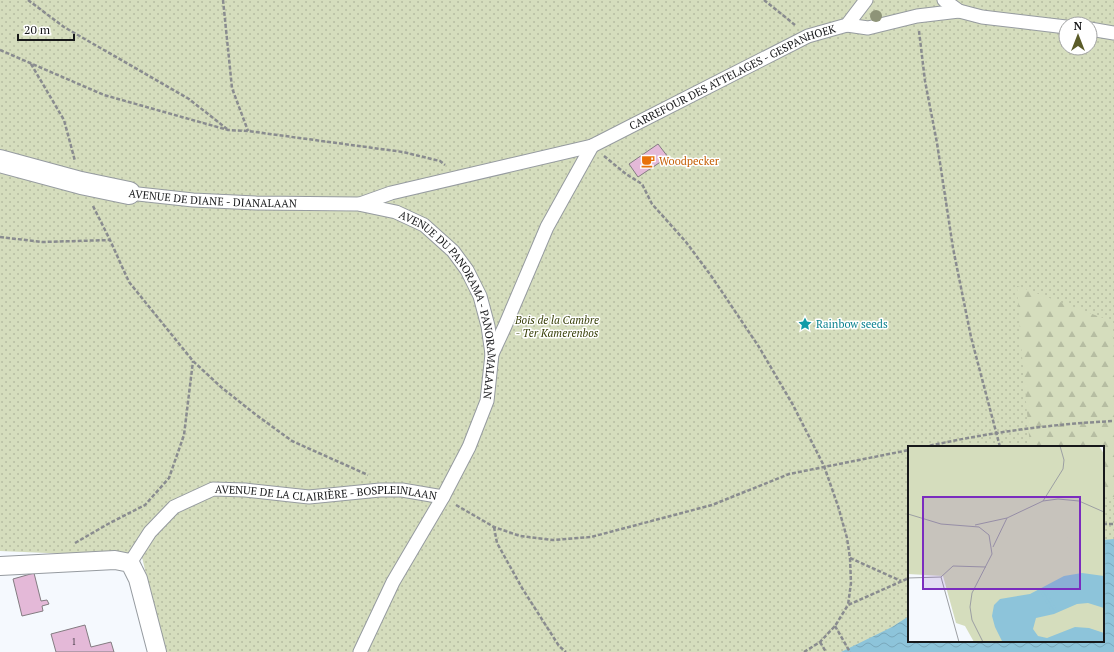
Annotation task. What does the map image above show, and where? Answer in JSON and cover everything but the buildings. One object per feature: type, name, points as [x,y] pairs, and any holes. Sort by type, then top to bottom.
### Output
[{"type":"street","name":"CARREFOUR DES ATTELAGES - GESPANHOEK","points":[[358,204],[391,193],[592,146],[808,36],[847,25],[866,0]]},
{"type":"street","points":[[944,0],[959,11]]},
{"type":"street","points":[[847,25],[868,28],[917,16],[959,11],[982,17],[1058,25]]},
{"type":"street","points":[[1098,30],[1114,33]]},
{"type":"street","points":[[492,354],[547,227],[592,146]]},
{"type":"street","name":"AVENUE DE DIANE - DIANALAAN","points":[[0,162],[81,183],[129,193],[193,200],[256,203],[358,204]]},
{"type":"street","name":"AVENUE DU PANORAMA - PANORAMALAAN","points":[[358,204],[396,212],[424,226],[453,251],[466,270],[480,296],[488,326],[492,354],[487,401],[470,447],[443,497],[393,582],[360,652]]},
{"type":"street","name":"AVENUE DE LA CLAIRIÈRE - BOSPLEINLAAN","points":[[130,563],[150,532],[174,507],[213,489],[245,490],[309,497],[380,490],[402,490],[443,497]]},
{"type":"street","points":[[0,566],[115,560],[130,563],[138,578],[157,652]]},
{"type":"path","points":[[28,0],[64,27],[189,99],[228,130]]},
{"type":"path","points":[[223,0],[232,88],[248,131]]},
{"type":"path","points":[[764,0],[808,36]]},
{"type":"path","points":[[917,16],[924,81],[937,143],[953,248],[970,337],[1000,446]]},
{"type":"path","points":[[0,50],[104,95],[228,130],[248,131],[403,152],[440,161],[462,177]]},
{"type":"path","points":[[31,64],[64,120],[81,183],[110,240],[129,282],[193,361],[249,410],[292,441],[372,477]]},
{"type":"path","points":[[592,146],[626,174],[642,184],[652,204],[686,242],[712,277],[763,353],[793,405],[824,466],[847,538],[850,558],[848,605],[835,626],[820,642],[804,652]]},
{"type":"path","points":[[0,237],[42,242],[110,240]]},
{"type":"path","points":[[71,546],[108,524],[145,505],[169,478],[184,435],[193,361]]},
{"type":"path","points":[[929,446],[997,432],[1076,422],[1114,421]]},
{"type":"path","points":[[443,497],[494,527],[520,536],[553,540],[591,536],[712,505],[789,474],[908,450]]},
{"type":"path","points":[[494,527],[497,543],[522,588],[559,646],[566,652]]},
{"type":"path","points":[[850,558],[901,581]]},
{"type":"path","points":[[848,605],[908,578]]},
{"type":"path","points":[[835,626],[850,652]]},
{"type":"path","points":[[820,642],[826,652]]},
{"type":"green space","name":"Bois de la Cambre - Ter Kamerenbos","points":[[0,0],[1114,0],[1114,652],[164,652],[142,557],[0,551]]},
{"type":"green space","points":[[1017,286],[1111,321],[1114,349],[1114,498],[1104,497],[1104,446],[1030,446]]},
{"type":"water","points":[[1114,539],[1114,652],[841,652],[892,627],[908,617],[908,642],[1104,642],[1104,540]]},
{"type":"place","name":"Woodpecker","points":[[648,161]]},
{"type":"place","name":"Rainbow seeds","points":[[805,324]]}]
